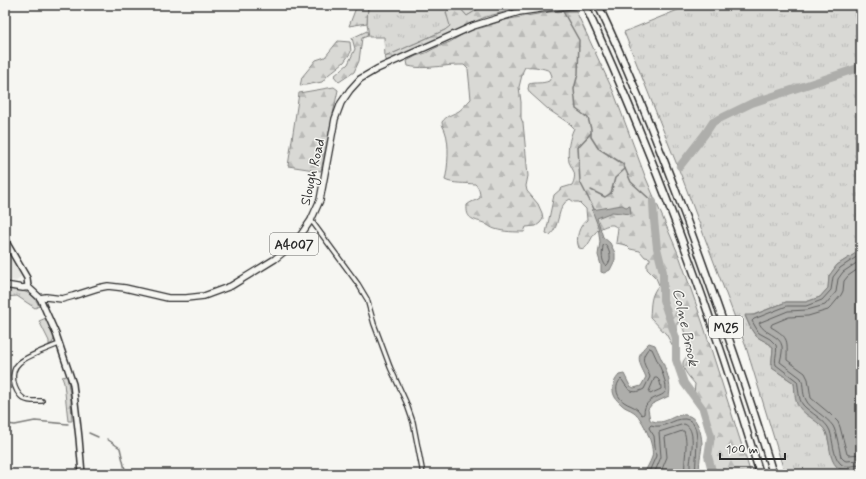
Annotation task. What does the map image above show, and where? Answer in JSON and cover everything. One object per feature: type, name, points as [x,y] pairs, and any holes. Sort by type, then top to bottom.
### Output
[{"type":"highway","name":"M25","points":[[585,5],[665,194],[704,301],[760,474]]},
{"type":"highway","name":"M25","points":[[598,5],[613,36],[673,183],[742,374],[773,474]]},
{"type":"main road","name":"Slough Road","points":[[40,298],[46,297],[62,299],[108,286],[125,288],[168,298],[186,298],[204,296],[232,286],[275,259],[296,242],[311,220],[320,200],[335,119],[341,103],[360,79],[377,69],[473,26],[519,12],[579,5]]},
{"type":"main road","points":[[5,284],[23,288],[28,287],[40,298]]},
{"type":"street","points":[[311,220],[358,284],[367,299],[374,324],[390,367],[406,402],[413,422],[423,474]]},
{"type":"street","points":[[5,240],[27,278],[28,287]]},
{"type":"street","points":[[40,298],[56,334],[73,384],[82,474]]},
{"type":"street","points":[[42,401],[24,399],[18,393],[13,381],[14,370],[20,363],[32,356],[59,344]]},
{"type":"shaded area","points":[[5,249],[21,276],[16,281],[5,280]]},
{"type":"green space","points":[[357,5],[368,5],[367,23],[349,26]]},
{"type":"green space","points":[[368,5],[485,5],[467,16],[458,6],[451,26],[385,57],[384,37],[369,37],[367,23]]},
{"type":"green space","points":[[485,5],[534,5],[485,17],[387,62],[385,57],[445,30],[450,26],[446,12],[458,6],[467,16]]},
{"type":"green space","points":[[690,5],[861,5],[861,250],[837,265],[829,276],[828,288],[820,297],[806,302],[786,302],[753,315],[745,316],[756,336],[773,347],[772,368],[794,383],[796,398],[826,431],[833,461],[845,471],[861,469],[861,474],[785,474],[746,347],[683,180],[624,32]]},
{"type":"green space","points":[[576,11],[614,93],[645,176],[680,258],[703,324],[751,474],[715,474],[710,456],[714,438],[706,411],[694,394],[695,384],[683,366],[684,361],[689,354],[683,328],[679,322],[677,323],[678,348],[676,349],[666,334],[650,317],[652,296],[659,285],[656,278],[647,269],[647,264],[650,258],[645,257],[640,251],[630,249],[626,245],[616,243],[618,228],[613,225],[606,226],[598,230],[584,249],[579,248],[577,241],[580,229],[587,220],[586,209],[579,202],[574,202],[570,199],[560,211],[553,231],[550,235],[546,233],[554,195],[562,188],[572,185],[575,176],[569,162],[568,153],[574,128],[549,110],[530,93],[528,89],[529,84],[549,81],[552,76],[550,71],[525,67],[519,87],[528,176],[526,186],[527,191],[538,204],[542,213],[543,219],[540,223],[536,226],[526,227],[524,232],[498,230],[492,228],[469,216],[467,205],[480,198],[479,190],[475,184],[455,183],[445,180],[448,162],[448,149],[447,136],[442,122],[448,116],[459,111],[471,99],[468,69],[464,65],[426,68],[412,67],[408,66],[407,61],[450,42],[468,31],[504,20],[549,12]]},
{"type":"green space","points":[[367,31],[368,36],[362,38],[359,61],[354,72],[339,82],[334,76],[348,64],[355,49],[352,38]]},
{"type":"green space","points":[[338,41],[350,42],[351,52],[344,62],[322,82],[300,86],[302,77],[316,60],[325,57]]},
{"type":"green space","points":[[334,87],[338,90],[321,171],[288,166],[299,93]]},
{"type":"green space","points":[[5,287],[28,293],[34,297],[39,306],[35,308],[17,296],[5,297]]},
{"type":"green space","points":[[46,318],[55,338],[49,345],[49,341],[39,321]]},
{"type":"green space","points":[[67,376],[71,400],[72,421],[68,421],[62,377]]},
{"type":"water","points":[[622,205],[626,207],[630,206],[631,214],[612,212],[597,218],[603,237],[610,243],[615,253],[615,260],[610,270],[604,273],[601,272],[601,265],[598,255],[600,242],[598,226],[592,210]]},
{"type":"water","points":[[861,250],[861,469],[846,471],[837,467],[834,463],[828,436],[824,428],[797,405],[794,383],[772,368],[773,347],[756,336],[745,315],[754,315],[786,302],[806,302],[820,297],[828,288],[829,276],[837,265]]},
{"type":"water","points":[[649,343],[655,345],[666,370],[670,390],[669,396],[652,404],[648,409],[650,420],[660,422],[677,416],[686,415],[690,416],[696,422],[702,439],[699,466],[701,474],[644,474],[652,457],[652,446],[650,440],[641,420],[637,415],[617,401],[613,393],[613,386],[616,378],[619,375],[624,374],[630,386],[634,388],[641,386],[646,377],[639,359],[641,352]]},
{"type":"waterway","points":[[561,8],[579,40],[578,74],[574,89],[576,109],[588,118],[591,129],[591,137],[598,148],[623,164],[631,182],[653,202]]},
{"type":"waterway","name":"Colne Brook","points":[[680,166],[713,122],[752,103],[861,67]]},
{"type":"waterway","points":[[591,133],[578,147],[580,182],[594,209]]},
{"type":"waterway","points":[[591,190],[605,197],[611,193],[615,178],[625,169]]},
{"type":"waterway","name":"Colne Brook","points":[[653,202],[657,248],[663,272],[663,300],[676,338],[676,360],[684,383],[703,409],[711,436],[708,456],[713,474]]},
{"type":"waterway","points":[[5,425],[15,425],[35,421],[68,424]]},
{"type":"waterway","points":[[89,433],[98,437]]},
{"type":"waterway","points":[[107,439],[120,448],[126,474]]}]
